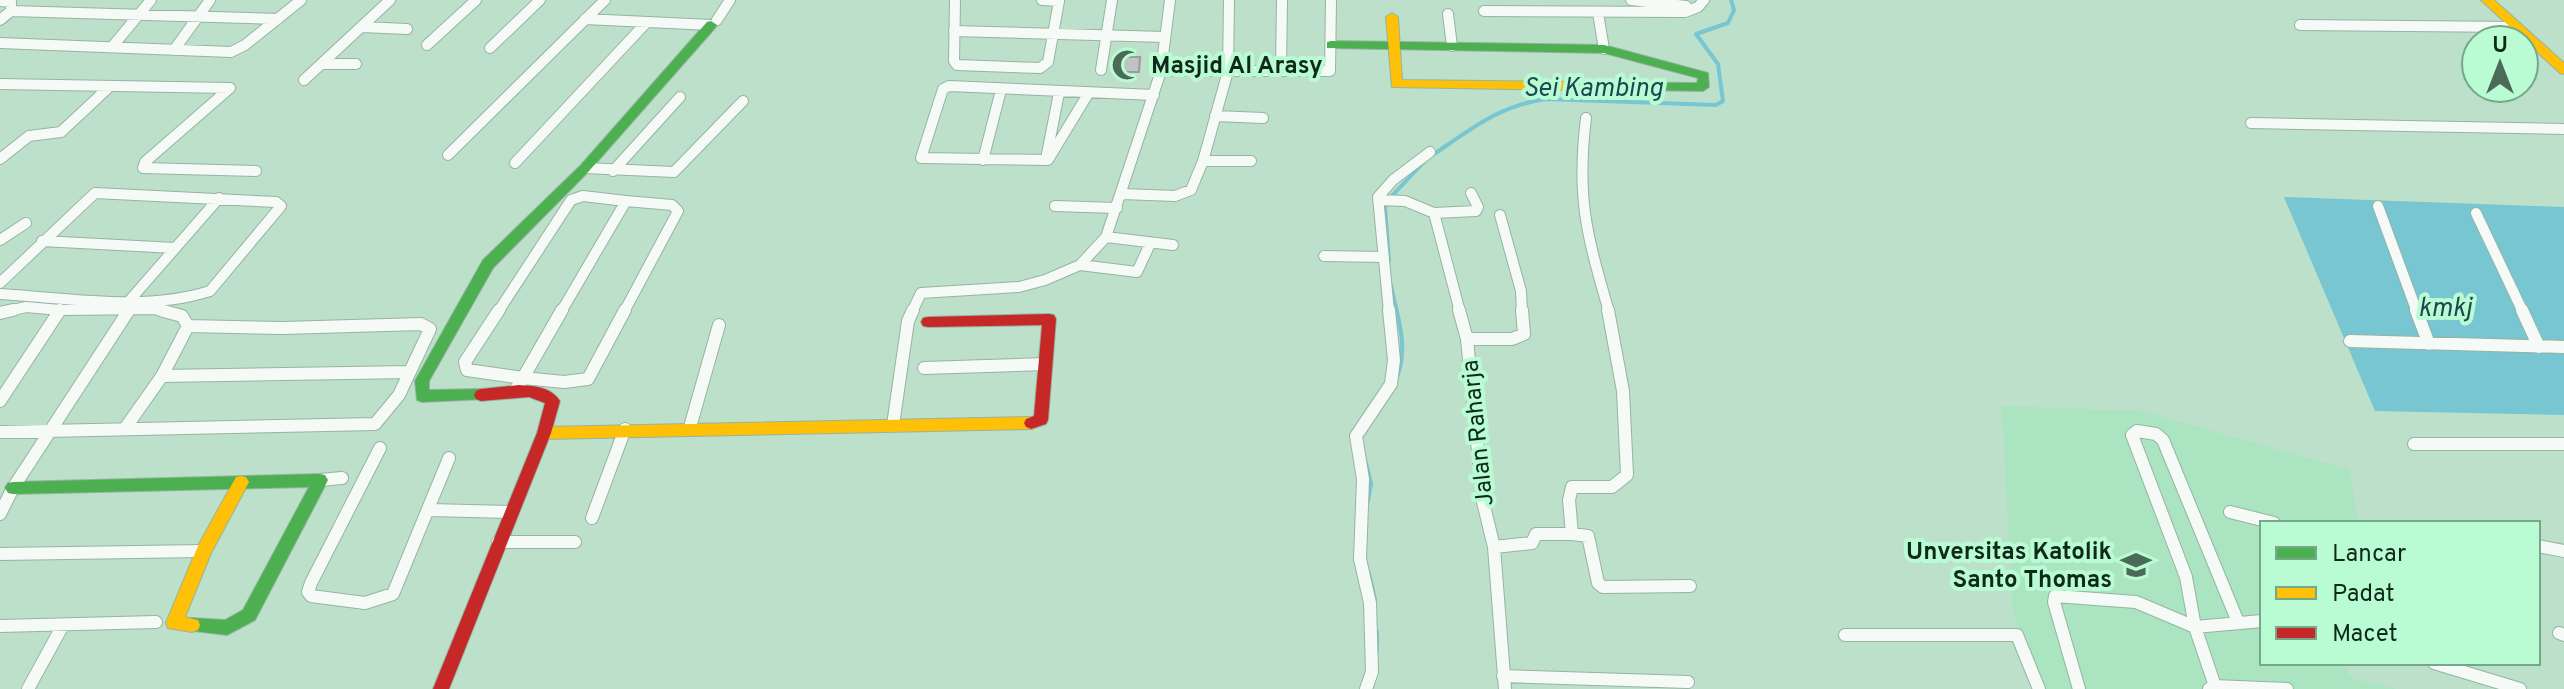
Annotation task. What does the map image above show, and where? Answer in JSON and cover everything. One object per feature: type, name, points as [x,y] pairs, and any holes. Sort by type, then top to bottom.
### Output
[{"type":"main road","points":[[2487,0],[2511,24]]},
{"type":"main road","points":[[2503,0],[2564,54]]},
{"type":"main road","points":[[1331,45],[1394,45],[1604,49],[1704,76],[1703,87],[1396,84],[1394,45],[1392,17]]},
{"type":"main road","points":[[441,689],[544,433],[552,397],[543,392],[422,396],[420,390],[427,372],[488,264],[585,168],[714,22]]},
{"type":"main road","points":[[2540,49],[2564,70]]},
{"type":"main road","points":[[544,433],[690,427],[1038,422],[1042,418],[1049,319],[928,322]]},
{"type":"main road","points":[[13,488],[241,482],[320,480],[249,615],[227,628],[174,623],[204,551],[241,482]]},
{"type":"street","points":[[45,11],[56,0]]},
{"type":"street","points":[[112,47],[151,0]]},
{"type":"street","points":[[174,50],[210,0]]},
{"type":"street","points":[[0,43],[238,50],[301,0]]},
{"type":"street","points":[[304,80],[390,0]]},
{"type":"street","points":[[427,45],[476,0]]},
{"type":"street","points":[[490,48],[540,0]]},
{"type":"street","points":[[448,155],[605,0]]},
{"type":"street","points":[[585,19],[645,24],[714,22],[730,0]]},
{"type":"street","points":[[955,0],[954,61],[960,67],[1040,68],[1048,62],[1059,0],[1042,0]]},
{"type":"street","points":[[1101,70],[1112,0]]},
{"type":"street","points":[[893,425],[908,321],[921,293],[1019,287],[1045,280],[1080,265],[1106,237],[1161,71],[1170,0]]},
{"type":"street","points":[[1122,194],[1184,194],[1191,190],[1203,161],[1228,71],[1229,0]]},
{"type":"street","points":[[1281,69],[1282,0]]},
{"type":"street","points":[[1161,71],[1330,71],[1331,0]]},
{"type":"street","points":[[1631,0],[1701,4]]},
{"type":"street","points":[[0,1],[11,2],[11,11]]},
{"type":"street","points":[[1484,11],[1685,12],[1701,4]]},
{"type":"street","points":[[0,20],[11,11],[278,19]]},
{"type":"street","points":[[1598,13],[1604,49]]},
{"type":"street","points":[[1448,14],[1452,46]]},
{"type":"street","points":[[515,163],[645,24]]},
{"type":"street","points":[[2300,25],[2460,26]]},
{"type":"street","points":[[362,27],[407,29]]},
{"type":"street","points":[[954,31],[1164,37]]},
{"type":"street","points":[[322,64],[356,64]]},
{"type":"street","points":[[0,84],[230,88],[145,162],[143,168],[256,171]]},
{"type":"street","points":[[1088,94],[1046,161],[920,157],[943,89],[949,86],[1154,95]]},
{"type":"street","points":[[0,159],[29,136],[61,132],[108,88]]},
{"type":"street","points":[[983,160],[1001,90]]},
{"type":"street","points":[[1046,161],[1059,93]]},
{"type":"street","points":[[613,171],[680,97]]},
{"type":"street","points":[[585,168],[613,171],[679,170],[743,101]]},
{"type":"street","points":[[1215,116],[1263,118]]},
{"type":"street","points":[[1572,534],[1570,490],[1574,486],[1612,487],[1625,478],[1628,429],[1616,341],[1583,216],[1579,167],[1586,118]]},
{"type":"street","points":[[2251,123],[2564,129]]},
{"type":"street","points":[[1366,689],[1372,672],[1370,603],[1360,559],[1363,479],[1356,436],[1391,384],[1394,370],[1379,194],[1430,152]]},
{"type":"street","points":[[1203,161],[1251,161]]},
{"type":"street","points":[[0,283],[95,193],[219,198],[276,202],[281,206],[210,291],[194,298],[60,310],[26,307],[0,313]]},
{"type":"street","points":[[1380,200],[1405,201],[1434,213],[1476,211],[1478,207],[1471,193]]},
{"type":"street","points":[[583,196],[626,201],[672,205],[678,211],[588,379],[572,384],[467,370],[465,362],[571,200],[583,196]]},
{"type":"street","points":[[0,514],[13,488],[130,306],[219,198]]},
{"type":"street","points":[[514,392],[626,201]]},
{"type":"street","points":[[1055,206],[1117,208]]},
{"type":"street","points":[[2378,206],[2429,344]]},
{"type":"street","name":"Jalan Raharja","points":[[1434,213],[1467,339],[1483,502],[1494,547],[1504,682]]},
{"type":"street","points":[[2476,213],[2539,347]]},
{"type":"street","points":[[1467,339],[1512,339],[1524,334],[1521,291],[1500,215]]},
{"type":"street","points":[[0,240],[26,223]]},
{"type":"street","points":[[1106,237],[1173,245]]},
{"type":"street","points":[[42,241],[175,248]]},
{"type":"street","points":[[1080,265],[1137,272],[1150,244]]},
{"type":"street","points":[[1324,256],[1383,257]]},
{"type":"street","points":[[0,294],[176,312],[188,326],[283,328],[421,324],[430,329],[383,419],[375,424],[0,432]]},
{"type":"street","points":[[0,401],[60,310]]},
{"type":"street","points":[[690,427],[719,325]]},
{"type":"street","points":[[126,427],[162,376],[188,326]]},
{"type":"street","points":[[2350,341],[2564,347]]},
{"type":"street","points":[[924,368],[1046,364]]},
{"type":"street","points":[[162,376],[410,372]]},
{"type":"street","points":[[592,518],[625,429]]},
{"type":"street","points":[[2238,622],[2163,440],[2156,434],[2137,431],[2132,435],[2186,577],[2195,627],[2213,688],[2287,689]]},
{"type":"street","points":[[2414,444],[2564,444]]},
{"type":"street","points":[[380,448],[311,583],[308,592],[311,596],[337,602],[388,598],[393,594],[449,458]]},
{"type":"street","points":[[320,480],[342,478]]},
{"type":"street","points":[[429,510],[511,512]]},
{"type":"street","points":[[2230,512],[2266,521]]},
{"type":"street","points":[[1494,547],[1532,543],[1536,534],[1588,536],[1598,583],[1603,587],[1690,586]]},
{"type":"street","points":[[498,542],[575,542]]},
{"type":"street","points":[[2540,546],[2564,551]]},
{"type":"street","points":[[0,554],[204,551]]},
{"type":"street","points":[[2079,689],[2054,602],[2055,596],[2136,602],[2195,627],[2260,621]]},
{"type":"street","points":[[0,626],[156,622]]},
{"type":"street","points":[[28,689],[63,625]]},
{"type":"street","points":[[1845,635],[2017,635],[2039,689]]},
{"type":"street","points":[[2441,665],[2520,689]]},
{"type":"street","points":[[1504,682],[1688,682]]},
{"type":"shaded area","name":"Unversitas Katolik Santo Thomas","points":[[2002,406],[2142,411],[2350,470],[2358,521],[2260,521],[2260,665],[2343,665],[2351,678],[2396,689],[2036,689],[2012,606]]},
{"type":"water","name":"kmkj","points":[[2284,197],[2564,207],[2564,415],[2375,411]]},
{"type":"building","name":"Masjid Al Arasy","points":[[1116,57],[1140,57],[1139,72],[1114,72]]},
{"type":"waterway","name":"Sei Kambing","points":[[1431,156],[1499,113],[1529,102],[1546,99],[1716,105],[1723,101],[1718,64],[1696,34],[1728,23],[1734,10],[1731,0]]},
{"type":"waterway","name":"Sei Kambing","points":[[1389,199],[1424,162]]},
{"type":"waterway","name":"Sei Kambing","points":[[1385,207],[1389,261]]},
{"type":"waterway","name":"Sei Kambing","points":[[1391,286],[1402,346],[1395,382]]},
{"type":"waterway","name":"Sei Kambing","points":[[1366,463],[1371,484],[1368,501]]},
{"type":"waterway","name":"Sei Kambing","points":[[1369,573],[1375,600]]},
{"type":"waterway","name":"Sei Kambing","points":[[1377,632],[1377,651]]},
{"type":"traffic: fast","points":[[481,395],[422,396],[422,381],[488,264],[585,168],[711,25]]},
{"type":"traffic: fast","points":[[1331,45],[1604,49],[1704,76],[1703,87],[1576,86]]},
{"type":"traffic: fast","points":[[13,488],[320,480],[249,615],[227,628],[192,625]]},
{"type":"traffic: slow","points":[[2487,0],[2564,70]]},
{"type":"traffic: slow","points":[[1392,17],[1396,84],[1576,86]]},
{"type":"traffic: slow","points":[[544,433],[1031,423]]},
{"type":"traffic: slow","points":[[192,625],[174,623],[204,551],[241,482]]},
{"type":"traffic: jam","points":[[928,322],[1049,319],[1041,420],[1031,423]]},
{"type":"traffic: jam","points":[[441,689],[544,433],[553,401],[529,391],[481,395]]},
{"type":"place","name":"Masjid Al Arasy","points":[[1127,65]]},
{"type":"place","name":"Unversitas Katolik Santo Thomas","points":[[2136,565]]}]
